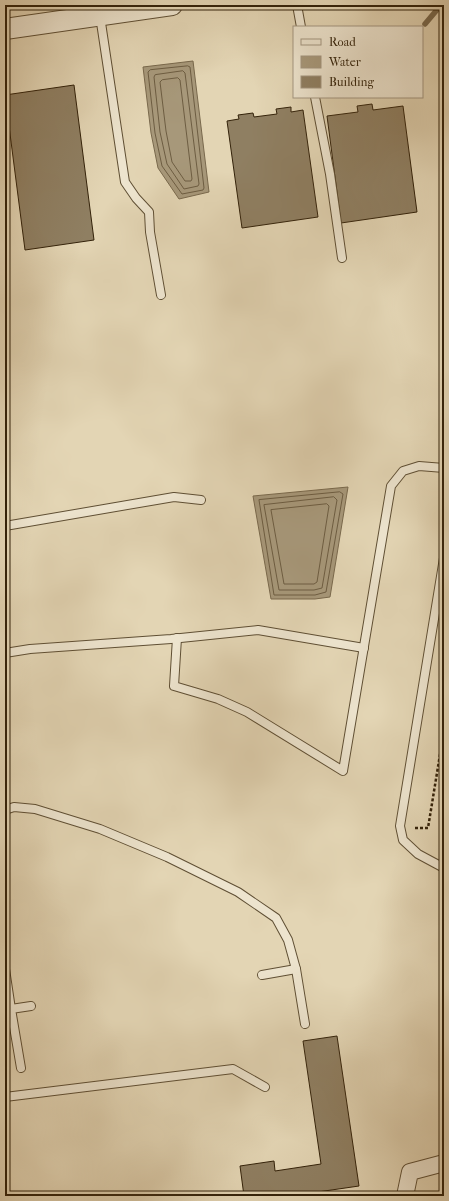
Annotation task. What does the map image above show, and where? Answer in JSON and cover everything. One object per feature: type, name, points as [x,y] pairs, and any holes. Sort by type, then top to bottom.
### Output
[{"type":"street","points":[[5,29],[100,16],[146,7],[172,5]]},
{"type":"street","points":[[405,1196],[410,1172],[444,1163]]},
{"type":"lane","points":[[297,5],[301,26]]},
{"type":"lane","points":[[100,16],[125,182],[136,198],[149,212],[150,232],[161,295]]},
{"type":"lane","points":[[315,98],[330,174],[342,258]]},
{"type":"lane","points":[[176,638],[174,686],[218,699],[247,712],[343,771],[391,486],[403,471],[419,466],[444,468]]},
{"type":"lane","points":[[5,526],[174,497],[201,500]]},
{"type":"lane","points":[[444,558],[400,826],[403,840],[418,854],[444,868]]},
{"type":"lane","points":[[5,653],[30,649],[258,630],[364,648]]},
{"type":"lane","points":[[5,810],[14,807],[35,809],[100,829],[167,857],[238,892],[276,918],[288,940],[296,969],[305,1024]]},
{"type":"lane","points":[[5,969],[8,1010],[21,1068]]},
{"type":"lane","points":[[262,975],[296,969]]},
{"type":"lane","points":[[8,1010],[30,1006]]},
{"type":"lane","points":[[5,1097],[233,1069],[265,1087]]},
{"type":"path","points":[[415,835],[415,827],[428,828],[444,730]]},
{"type":"water","points":[[193,61],[209,192],[179,199],[158,168],[151,133],[143,67]]},
{"type":"water","points":[[348,487],[330,597],[315,599],[271,599],[253,496]]},
{"type":"building","points":[[74,85],[94,240],[25,250],[5,95]]},
{"type":"building","points":[[372,104],[373,110],[403,106],[417,212],[341,223],[327,116],[358,112],[357,106]]},
{"type":"building","points":[[291,107],[291,112],[303,110],[318,217],[242,228],[227,121],[239,119],[238,115],[253,113],[254,117],[277,114],[276,109]]},
{"type":"building","points":[[444,815],[444,841],[440,840]]},
{"type":"building","points":[[337,1036],[359,1186],[290,1196],[244,1196],[240,1166],[274,1161],[275,1171],[321,1164],[303,1041]]},
{"type":"waterway","points":[[425,24],[441,5]]}]
